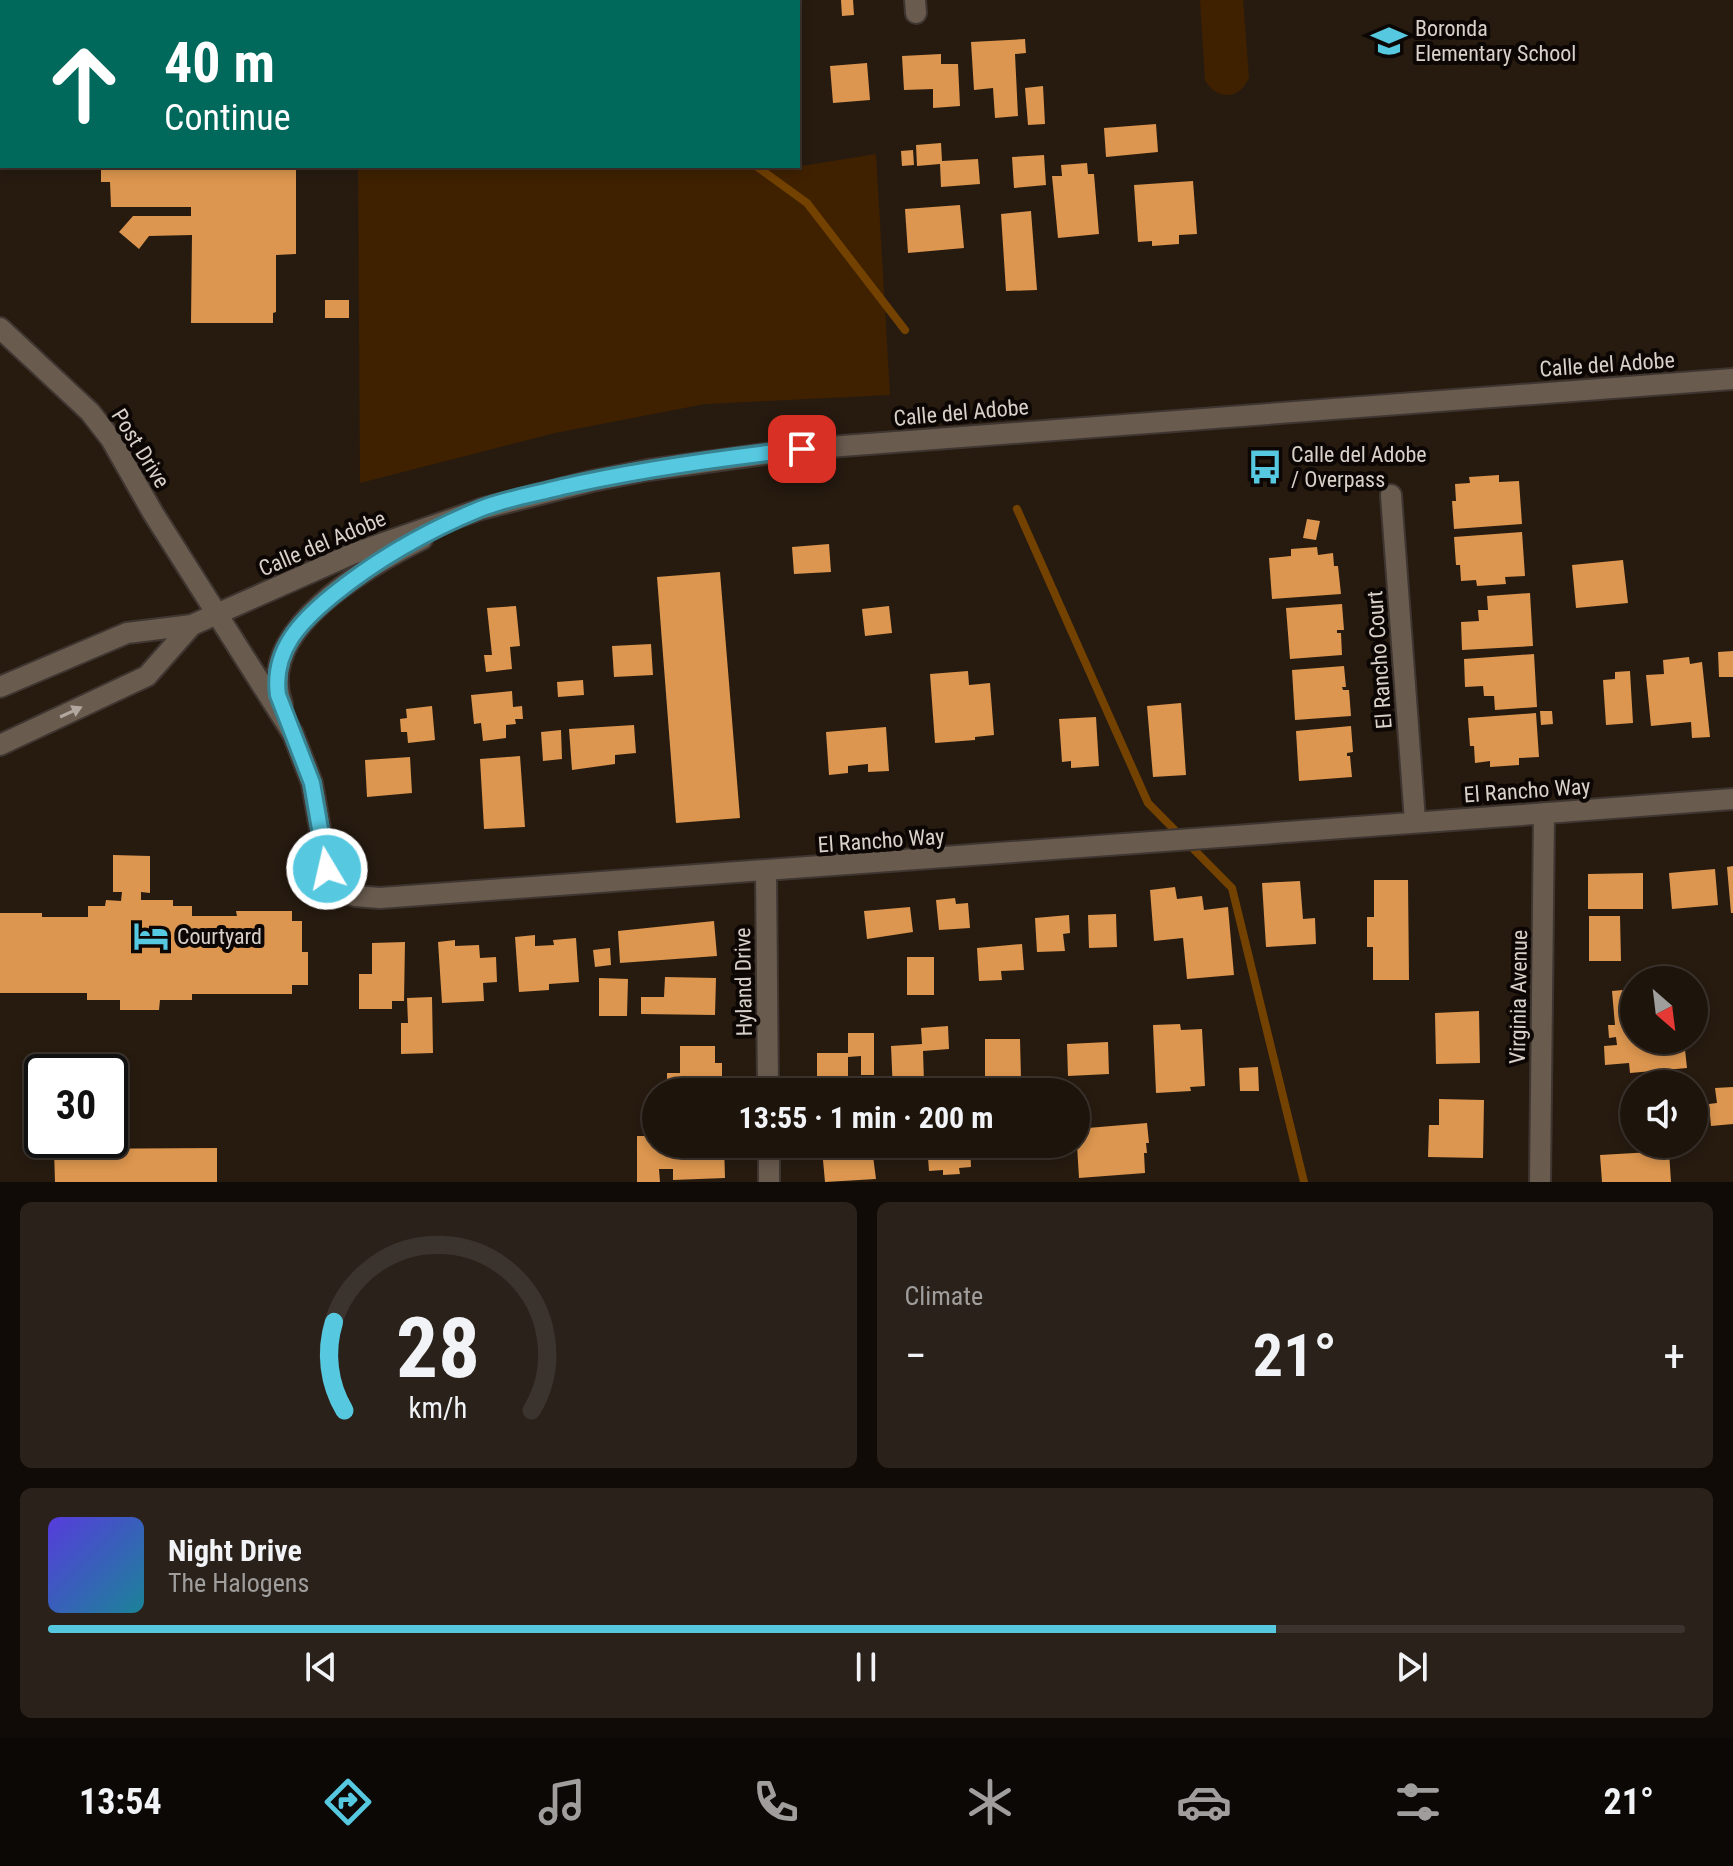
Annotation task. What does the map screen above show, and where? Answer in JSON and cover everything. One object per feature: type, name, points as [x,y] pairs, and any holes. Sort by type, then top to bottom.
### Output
[{"type":"street","name":"Post Drive","points":[[0,328],[90,412],[111,439],[153,513],[217,614]]},
{"type":"street","name":"Calle del Adobe","points":[[192,625],[352,554],[481,509],[563,487],[648,470],[802,449],[1733,379]]},
{"type":"street","name":"El Rancho Court","points":[[1391,495],[1415,821]]},
{"type":"street","points":[[293,734],[276,681],[282,652],[302,622],[374,566],[481,509]]},
{"type":"street","name":"El Rancho Way","points":[[217,614],[293,734],[312,783],[327,869],[338,888],[355,896],[380,898],[766,872],[1733,799]]},
{"type":"street","points":[[0,687],[127,633],[192,625]]},
{"type":"street","points":[[0,745],[147,676],[192,625]]},
{"type":"street","name":"Virginia Avenue","points":[[1540,1182],[1544,813]]},
{"type":"street","name":"Hyland Drive","points":[[766,872],[768,1078]]},
{"type":"street","points":[[769,1158],[769,1182]]},
{"type":"shaded area","points":[[1200,0],[1243,0],[1249,77],[1234,94],[1215,92],[1205,80]]},
{"type":"shaded area","points":[[876,154],[890,395],[705,404],[555,433],[360,483],[358,168],[783,169]]},
{"type":"building","points":[[841,0],[853,0],[854,15],[842,16]]},
{"type":"building","points":[[1025,39],[1026,53],[1015,54],[1018,116],[995,118],[993,88],[974,90],[971,42]]},
{"type":"building","points":[[941,54],[941,64],[958,64],[960,106],[933,108],[933,89],[904,90],[902,56]]},
{"type":"building","points":[[867,63],[870,100],[833,103],[830,66]]},
{"type":"building","points":[[1043,86],[1045,124],[1028,125],[1025,88]]},
{"type":"building","points":[[1156,124],[1158,152],[1106,157],[1104,128]]},
{"type":"building","points":[[941,143],[942,161],[978,159],[980,184],[941,187],[940,164],[917,166],[916,145]]},
{"type":"building","points":[[913,150],[914,165],[902,166],[901,151]]},
{"type":"building","points":[[1044,155],[1046,185],[1014,188],[1012,157]]},
{"type":"building","points":[[1087,163],[1088,174],[1094,174],[1099,234],[1058,238],[1052,176],[1062,176],[1061,165]]},
{"type":"building","points":[[70,168],[296,168],[296,254],[276,255],[276,312],[273,313],[273,323],[191,323],[192,235],[149,236],[139,249],[119,232],[133,216],[191,216],[191,207],[111,207],[110,182],[101,182],[101,169]]},
{"type":"building","points":[[1193,181],[1197,234],[1179,235],[1179,244],[1152,246],[1152,241],[1138,242],[1134,185]]},
{"type":"building","points":[[960,205],[964,248],[908,253],[905,209]]},
{"type":"building","points":[[1031,211],[1037,290],[1006,291],[1001,214]]},
{"type":"building","points":[[325,300],[349,300],[349,318],[325,318]]},
{"type":"building","points":[[1499,475],[1499,482],[1519,481],[1522,524],[1454,529],[1452,501],[1456,501],[1455,484],[1470,483],[1469,477]]},
{"type":"building","points":[[1307,519],[1320,521],[1316,540],[1303,538]]},
{"type":"building","points":[[1522,532],[1525,576],[1505,577],[1506,584],[1477,586],[1476,580],[1461,581],[1460,565],[1456,565],[1454,537]]},
{"type":"building","points":[[829,544],[831,572],[794,574],[792,547]]},
{"type":"building","points":[[1317,547],[1318,555],[1333,553],[1334,566],[1338,566],[1341,594],[1272,599],[1269,558],[1291,556],[1291,549]]},
{"type":"building","points":[[1623,560],[1628,603],[1576,608],[1572,565]]},
{"type":"building","points":[[720,572],[740,818],[676,823],[657,577]]},
{"type":"building","points":[[1530,593],[1533,646],[1462,650],[1461,622],[1479,621],[1478,610],[1488,610],[1487,596]]},
{"type":"building","points":[[1342,604],[1344,630],[1337,630],[1337,633],[1341,633],[1342,655],[1290,659],[1286,608]]},
{"type":"building","points":[[516,606],[520,646],[510,647],[512,669],[486,672],[484,655],[492,655],[487,608]]},
{"type":"building","points":[[889,606],[892,633],[865,636],[862,609]]},
{"type":"building","points":[[651,644],[653,675],[614,677],[612,646]]},
{"type":"building","points":[[1733,651],[1733,677],[1719,677],[1718,652]]},
{"type":"building","points":[[1534,654],[1537,707],[1495,710],[1494,696],[1484,696],[1483,686],[1465,687],[1464,659]]},
{"type":"building","points":[[1689,657],[1690,664],[1702,662],[1710,737],[1692,738],[1691,722],[1651,726],[1646,675],[1664,674],[1663,660]]},
{"type":"building","points":[[1344,666],[1346,687],[1342,687],[1349,690],[1351,716],[1295,720],[1292,670]]},
{"type":"building","points":[[968,671],[969,685],[990,683],[994,735],[975,737],[975,740],[935,743],[930,674]]},
{"type":"building","points":[[1630,671],[1633,723],[1606,725],[1603,680],[1615,679],[1615,672]]},
{"type":"building","points":[[583,680],[584,695],[558,697],[557,682]]},
{"type":"building","points":[[512,691],[513,707],[522,706],[523,719],[515,719],[516,724],[506,725],[506,738],[483,741],[481,723],[474,724],[471,695]]},
{"type":"building","points":[[1181,703],[1186,775],[1153,777],[1147,706]]},
{"type":"building","points":[[432,706],[435,740],[408,743],[407,732],[401,732],[400,719],[407,718],[406,709]]},
{"type":"building","points":[[1540,711],[1552,711],[1553,724],[1541,725]]},
{"type":"building","points":[[1536,713],[1539,757],[1519,758],[1519,765],[1490,767],[1490,761],[1475,763],[1468,718]]},
{"type":"building","points":[[1096,717],[1099,766],[1071,768],[1071,761],[1062,762],[1059,719]]},
{"type":"building","points":[[634,725],[636,753],[615,755],[615,764],[572,770],[569,729]]},
{"type":"building","points":[[1351,726],[1353,752],[1347,753],[1347,756],[1350,756],[1352,777],[1299,781],[1296,731]]},
{"type":"building","points":[[886,727],[889,771],[868,772],[868,764],[848,766],[848,773],[829,775],[826,732]]},
{"type":"building","points":[[561,730],[562,759],[543,761],[541,732]]},
{"type":"building","points":[[520,756],[525,827],[484,829],[480,759]]},
{"type":"building","points":[[410,757],[412,793],[367,797],[365,760]]},
{"type":"building","name":"Courtyard","points":[[113,855],[150,856],[150,893],[141,892],[141,900],[173,900],[173,906],[192,906],[192,916],[237,916],[236,911],[292,911],[292,921],[302,921],[302,952],[308,952],[308,985],[292,985],[292,994],[192,994],[192,1000],[160,1000],[159,1010],[120,1010],[120,1000],[87,1000],[87,993],[0,993],[0,913],[88,917],[88,906],[105,906],[106,900],[121,901],[122,892],[113,892]]},
{"type":"building","points":[[1733,866],[1733,913],[1731,913],[1727,867]]},
{"type":"building","points":[[1715,869],[1718,905],[1672,909],[1669,873]]},
{"type":"building","points":[[1643,873],[1643,909],[1588,909],[1588,874]]},
{"type":"building","points":[[1374,880],[1408,880],[1409,980],[1373,980],[1373,947],[1367,947],[1367,917],[1374,917]]},
{"type":"building","points":[[1300,881],[1303,919],[1315,918],[1316,944],[1266,947],[1262,883]]},
{"type":"building","points":[[1175,887],[1177,899],[1202,896],[1204,910],[1228,907],[1234,975],[1187,979],[1183,938],[1154,941],[1150,890]]},
{"type":"building","points":[[955,898],[956,904],[968,903],[970,928],[939,930],[936,900]]},
{"type":"building","points":[[910,907],[913,932],[867,939],[864,911]]},
{"type":"building","points":[[1116,914],[1117,947],[1089,948],[1088,915]]},
{"type":"building","points":[[1069,915],[1070,933],[1063,934],[1065,951],[1037,952],[1035,918]]},
{"type":"building","points":[[1589,916],[1620,916],[1621,961],[1589,961]]},
{"type":"building","points":[[714,921],[717,956],[620,963],[618,931]]},
{"type":"building","points":[[535,935],[535,946],[554,945],[553,940],[576,938],[579,982],[549,984],[549,990],[519,992],[515,937]]},
{"type":"building","points":[[455,940],[455,946],[479,945],[480,958],[496,957],[497,982],[483,983],[484,1001],[442,1003],[438,942]]},
{"type":"building","points":[[405,942],[404,1001],[392,1001],[392,1009],[359,1009],[359,974],[372,974],[372,943]]},
{"type":"building","points":[[1022,944],[1024,970],[1001,971],[1002,980],[979,981],[977,948]]},
{"type":"building","points":[[610,948],[611,965],[595,967],[593,950]]},
{"type":"building","points":[[907,957],[934,957],[934,995],[907,995]]},
{"type":"building","points":[[665,977],[716,978],[715,1015],[641,1014],[641,997],[664,997]]},
{"type":"building","points":[[599,978],[628,979],[627,1016],[599,1016]]},
{"type":"building","points":[[1620,990],[1620,1054],[1686,1054],[1687,1068],[1630,1070],[1629,1063],[1605,1065],[1604,1046],[1617,1045],[1616,1037],[1609,1038],[1608,1025],[1615,1025],[1612,991]]},
{"type":"building","points":[[432,997],[433,1053],[401,1054],[401,1023],[408,1023],[407,998]]},
{"type":"building","points":[[1479,1011],[1480,1063],[1436,1064],[1435,1013]]},
{"type":"building","points":[[1180,1024],[1181,1030],[1202,1029],[1205,1086],[1190,1087],[1191,1091],[1156,1093],[1153,1025]]},
{"type":"building","points":[[948,1026],[949,1049],[923,1051],[924,1078],[892,1078],[891,1046],[922,1044],[921,1028]]},
{"type":"building","points":[[848,1033],[874,1033],[874,1075],[861,1075],[861,1056],[848,1057],[848,1078],[817,1078],[817,1053],[848,1053]]},
{"type":"building","points":[[985,1039],[1020,1039],[1021,1078],[985,1078]]},
{"type":"building","points":[[1108,1042],[1109,1074],[1068,1076],[1067,1044]]},
{"type":"building","points":[[680,1046],[715,1046],[715,1063],[722,1063],[722,1078],[667,1078],[667,1073],[680,1073]]},
{"type":"building","points":[[1258,1067],[1259,1091],[1240,1091],[1239,1068]]},
{"type":"building","points":[[1733,1087],[1733,1124],[1711,1126],[1709,1104],[1717,1103],[1715,1088]]},
{"type":"building","points":[[1439,1099],[1484,1100],[1483,1158],[1428,1157],[1429,1125],[1439,1125]]},
{"type":"building","points":[[1147,1123],[1149,1143],[1146,1143],[1147,1153],[1144,1153],[1145,1173],[1079,1178],[1078,1158],[1090,1158],[1090,1128]]},
{"type":"building","points":[[637,1136],[642,1136],[642,1158],[724,1158],[725,1178],[673,1180],[673,1169],[659,1169],[660,1182],[637,1182]]},
{"type":"building","points":[[217,1148],[217,1182],[55,1182],[54,1158],[128,1158],[128,1149]]},
{"type":"building","points":[[1600,1155],[1669,1158],[1671,1182],[1602,1182]]},
{"type":"building","points":[[823,1158],[873,1158],[876,1179],[825,1182]]},
{"type":"building","points":[[928,1158],[971,1158],[971,1167],[959,1168],[960,1174],[943,1175],[943,1170],[929,1171]]},
{"type":"waterway","points":[[759,168],[807,203],[905,330]]},
{"type":"waterway","points":[[1017,509],[1148,803],[1232,888],[1304,1182]]},
{"type":"place","name":"Boronda Elementary School","points":[[1389,41]]},
{"type":"place","name":"Calle del Adobe / Overpass","points":[[1265,467]]},
{"type":"place","name":"Courtyard","points":[[151,936]]},
{"type":"route","points":[[327,869],[312,783],[278,695],[276,681],[282,652],[302,622],[316,609],[405,547],[481,509],[563,487],[648,470],[802,449]]}]
